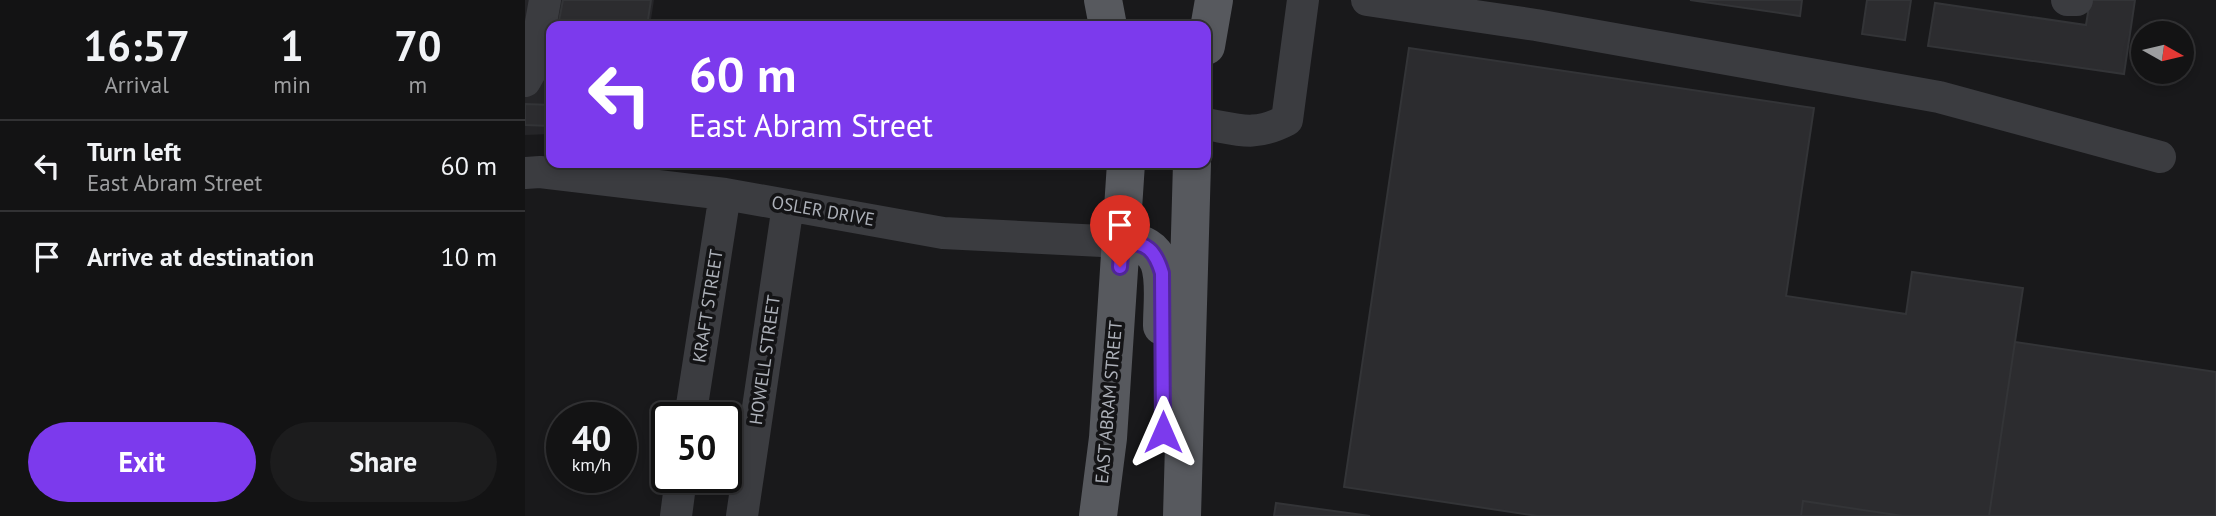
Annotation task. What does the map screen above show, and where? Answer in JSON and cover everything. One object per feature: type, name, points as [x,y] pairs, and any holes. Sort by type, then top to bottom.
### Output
[{"type":"main road","points":[[1103,0],[1107,21]]},
{"type":"main road","points":[[1128,0],[1128,21]]},
{"type":"main road","points":[[1191,0],[1191,21]]},
{"type":"main road","points":[[1210,21],[1214,0]]},
{"type":"main road","name":"EAST ABRAM STREET","points":[[1098,516],[1108,438],[1126,168]]},
{"type":"main road","points":[[1182,516],[1192,168]]},
{"type":"main road","points":[[1122,242],[1139,242],[1156,252],[1162,273],[1163,432],[1185,469]]},
{"type":"street","points":[[525,81],[533,67],[545,0]]},
{"type":"street","points":[[1211,125],[1257,131],[1266,130],[1287,120],[1303,0]]},
{"type":"street","points":[[1367,0],[1536,24],[1939,97],[2160,157]]},
{"type":"street","points":[[2067,0],[2077,0]]},
{"type":"street","name":"OSLER DRIVE","points":[[525,173],[725,194],[943,233],[1122,242]]},
{"type":"street","name":"KRAFT STREET","points":[[692,402],[725,194]]},
{"type":"street","name":"HOWELL STREET","points":[[742,516],[788,205]]},
{"type":"street","points":[[675,516],[679,493]]},
{"type":"shaded area","points":[[525,0],[654,0],[651,21],[546,21],[546,134],[525,135]]},
{"type":"building","points":[[563,0],[651,0],[648,21],[559,21]]},
{"type":"building","points":[[563,0],[651,0],[648,21],[559,21]]},
{"type":"building","points":[[1690,0],[1802,0],[1800,16]]},
{"type":"building","points":[[1867,0],[1911,0],[1905,40],[1862,34]]},
{"type":"building","points":[[2090,0],[2135,0],[2124,74],[1928,46],[1935,3],[2086,25]]},
{"type":"building","points":[[1409,48],[1814,108],[1786,296],[1906,314],[1912,272],[2023,288],[1989,516],[1903,516],[1803,501],[1801,516],[1538,516],[1344,487]]},
{"type":"building","points":[[525,104],[546,105],[546,126],[525,125]]},
{"type":"building","points":[[525,104],[546,105],[546,126],[525,125]]},
{"type":"building","points":[[2015,342],[2216,372],[2216,516],[1989,516]]},
{"type":"building","points":[[1803,501],[1903,516],[1801,516]]},
{"type":"building","points":[[1276,503],[1370,516],[1274,516]]},
{"type":"route","points":[[1120,267],[1122,242],[1139,242],[1156,252],[1162,273],[1163,432]]}]
